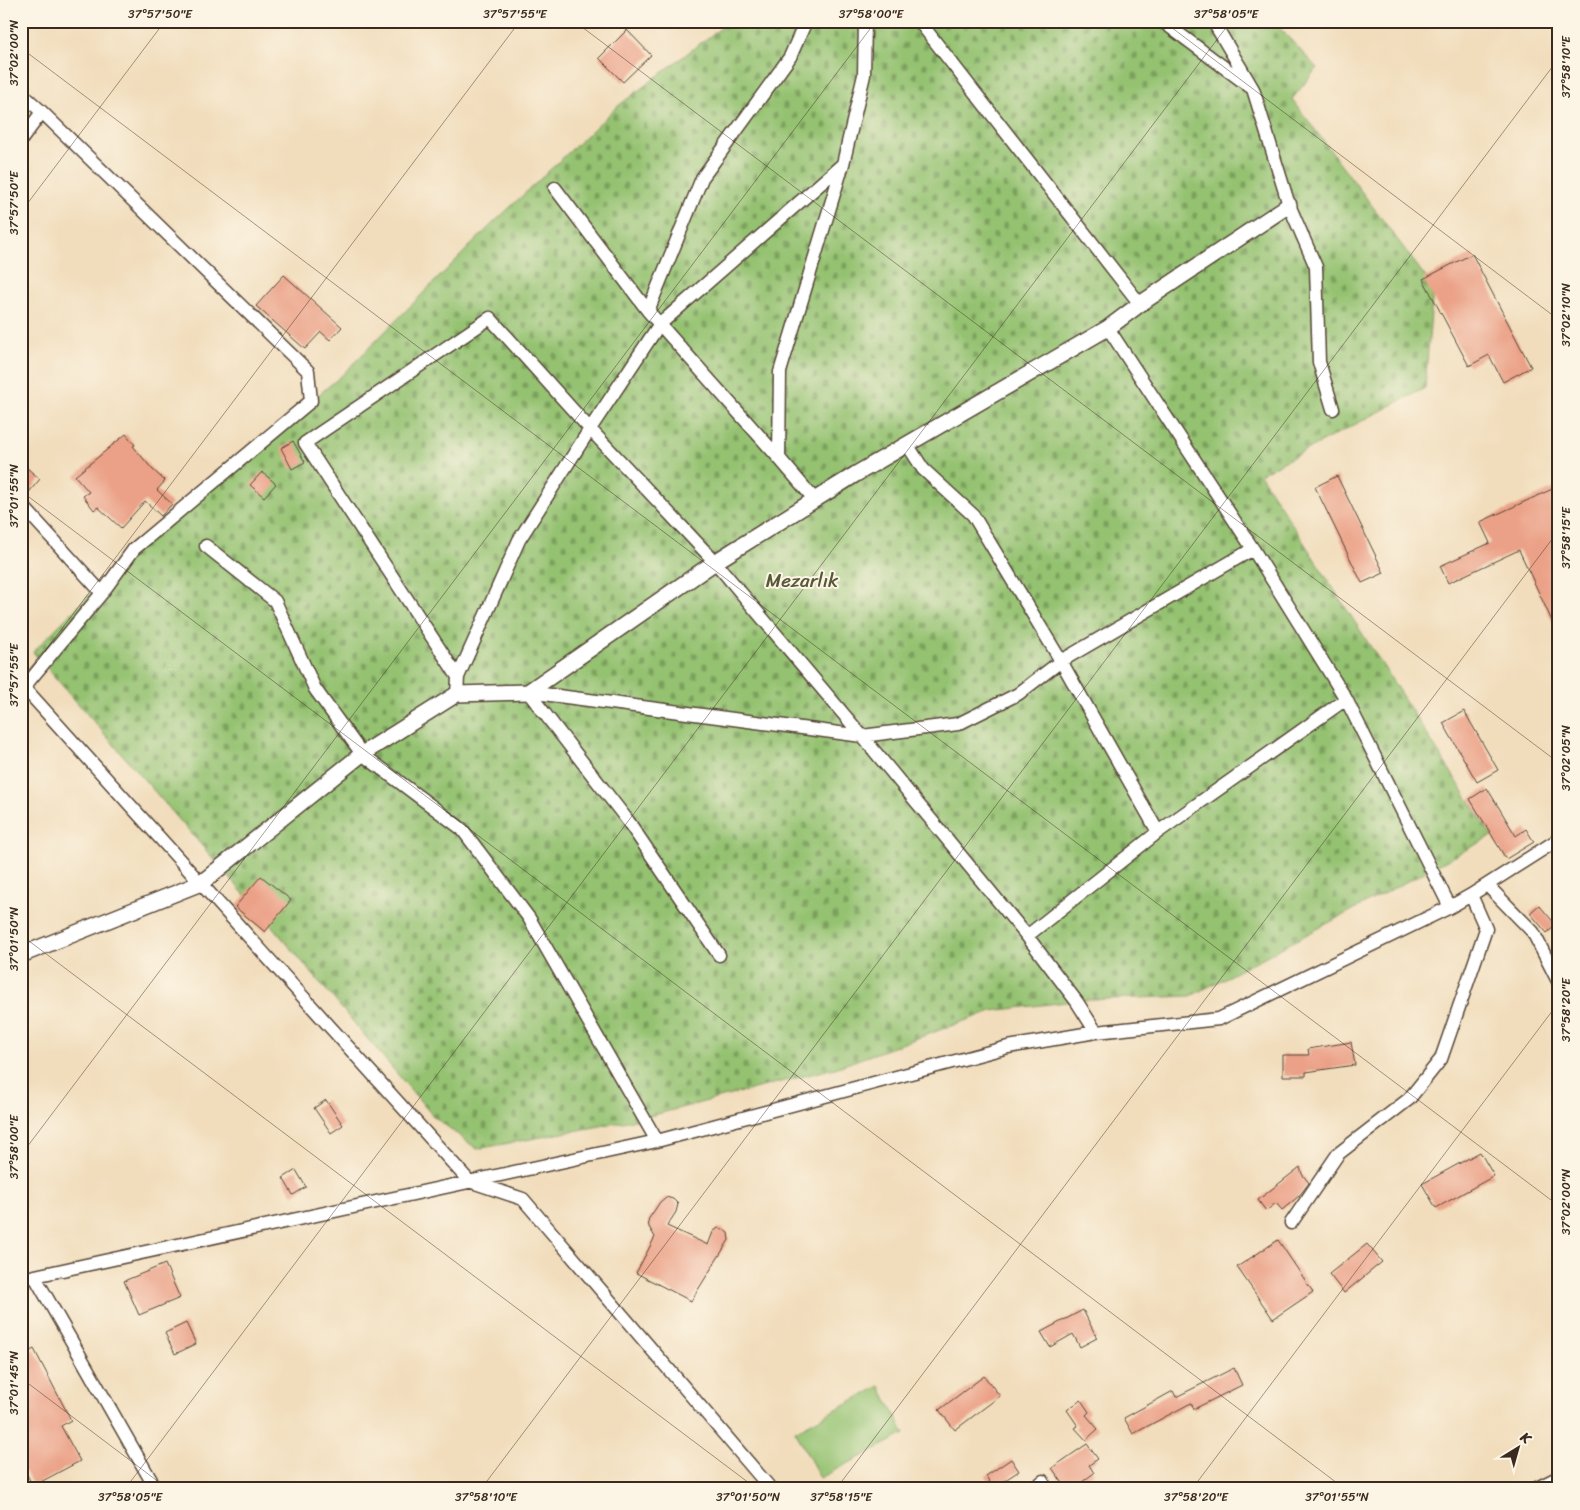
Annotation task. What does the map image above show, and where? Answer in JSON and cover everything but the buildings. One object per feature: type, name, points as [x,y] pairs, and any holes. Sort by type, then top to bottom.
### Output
[{"type":"street","points":[[648,311],[702,178],[790,57],[806,21]]},
{"type":"street","points":[[779,458],[780,372],[843,164],[864,75],[865,21]]},
{"type":"street","points":[[919,21],[1140,304]]},
{"type":"street","points":[[1162,21],[1254,89]]},
{"type":"street","points":[[1213,21],[1254,89],[1289,205],[1316,267],[1319,362],[1334,409]]},
{"type":"street","points":[[21,93],[308,371],[311,401],[134,549],[102,593],[23,685],[469,1181],[522,1199],[771,1489]]},
{"type":"street","points":[[21,140],[42,112]]},
{"type":"street","points":[[457,694],[458,677],[519,540],[659,325],[843,164]]},
{"type":"street","points":[[555,188],[659,325],[815,500]]},
{"type":"street","points":[[528,692],[715,562],[907,444],[1108,328],[1140,304],[1289,205]]},
{"type":"street","points":[[458,677],[305,443],[490,318],[590,429],[715,562],[1027,936],[1096,1032]]},
{"type":"street","points":[[1108,328],[1253,549],[1346,699],[1450,907]]},
{"type":"street","points":[[907,444],[923,469],[974,515],[1061,661],[1158,832]]},
{"type":"street","points":[[21,504],[102,593]]},
{"type":"street","points":[[206,546],[275,600],[315,689],[362,754],[462,829],[529,918],[657,1141]]},
{"type":"street","points":[[21,955],[201,883],[362,754],[457,694],[528,692],[862,736],[958,724],[1018,694],[1061,661],[1253,549]]},
{"type":"street","points":[[528,692],[628,821],[719,954]]},
{"type":"street","points":[[1027,936],[1158,832],[1346,699]]},
{"type":"street","points":[[21,1279],[657,1141],[1008,1048],[1096,1032],[1219,1019],[1450,907],[1559,838]]},
{"type":"street","points":[[1486,884],[1533,932],[1559,983]]},
{"type":"street","points":[[1291,1223],[1338,1154],[1409,1099],[1441,1059],[1486,929],[1471,895]]},
{"type":"street","points":[[35,1276],[156,1489]]},
{"type":"street","points":[[1534,1489],[1559,1477]]},
{"type":"green space","name":"Mezarlık","points":[[730,21],[1273,21],[1317,68],[1292,99],[1433,287],[1425,388],[1260,474],[1492,836],[1191,996],[1083,1000],[992,1011],[835,1068],[638,1119],[477,1149],[433,1116],[271,925],[33,652],[134,549],[341,376],[489,227],[618,106]]},
{"type":"green space","points":[[880,1386],[905,1434],[820,1478],[795,1431]]}]
